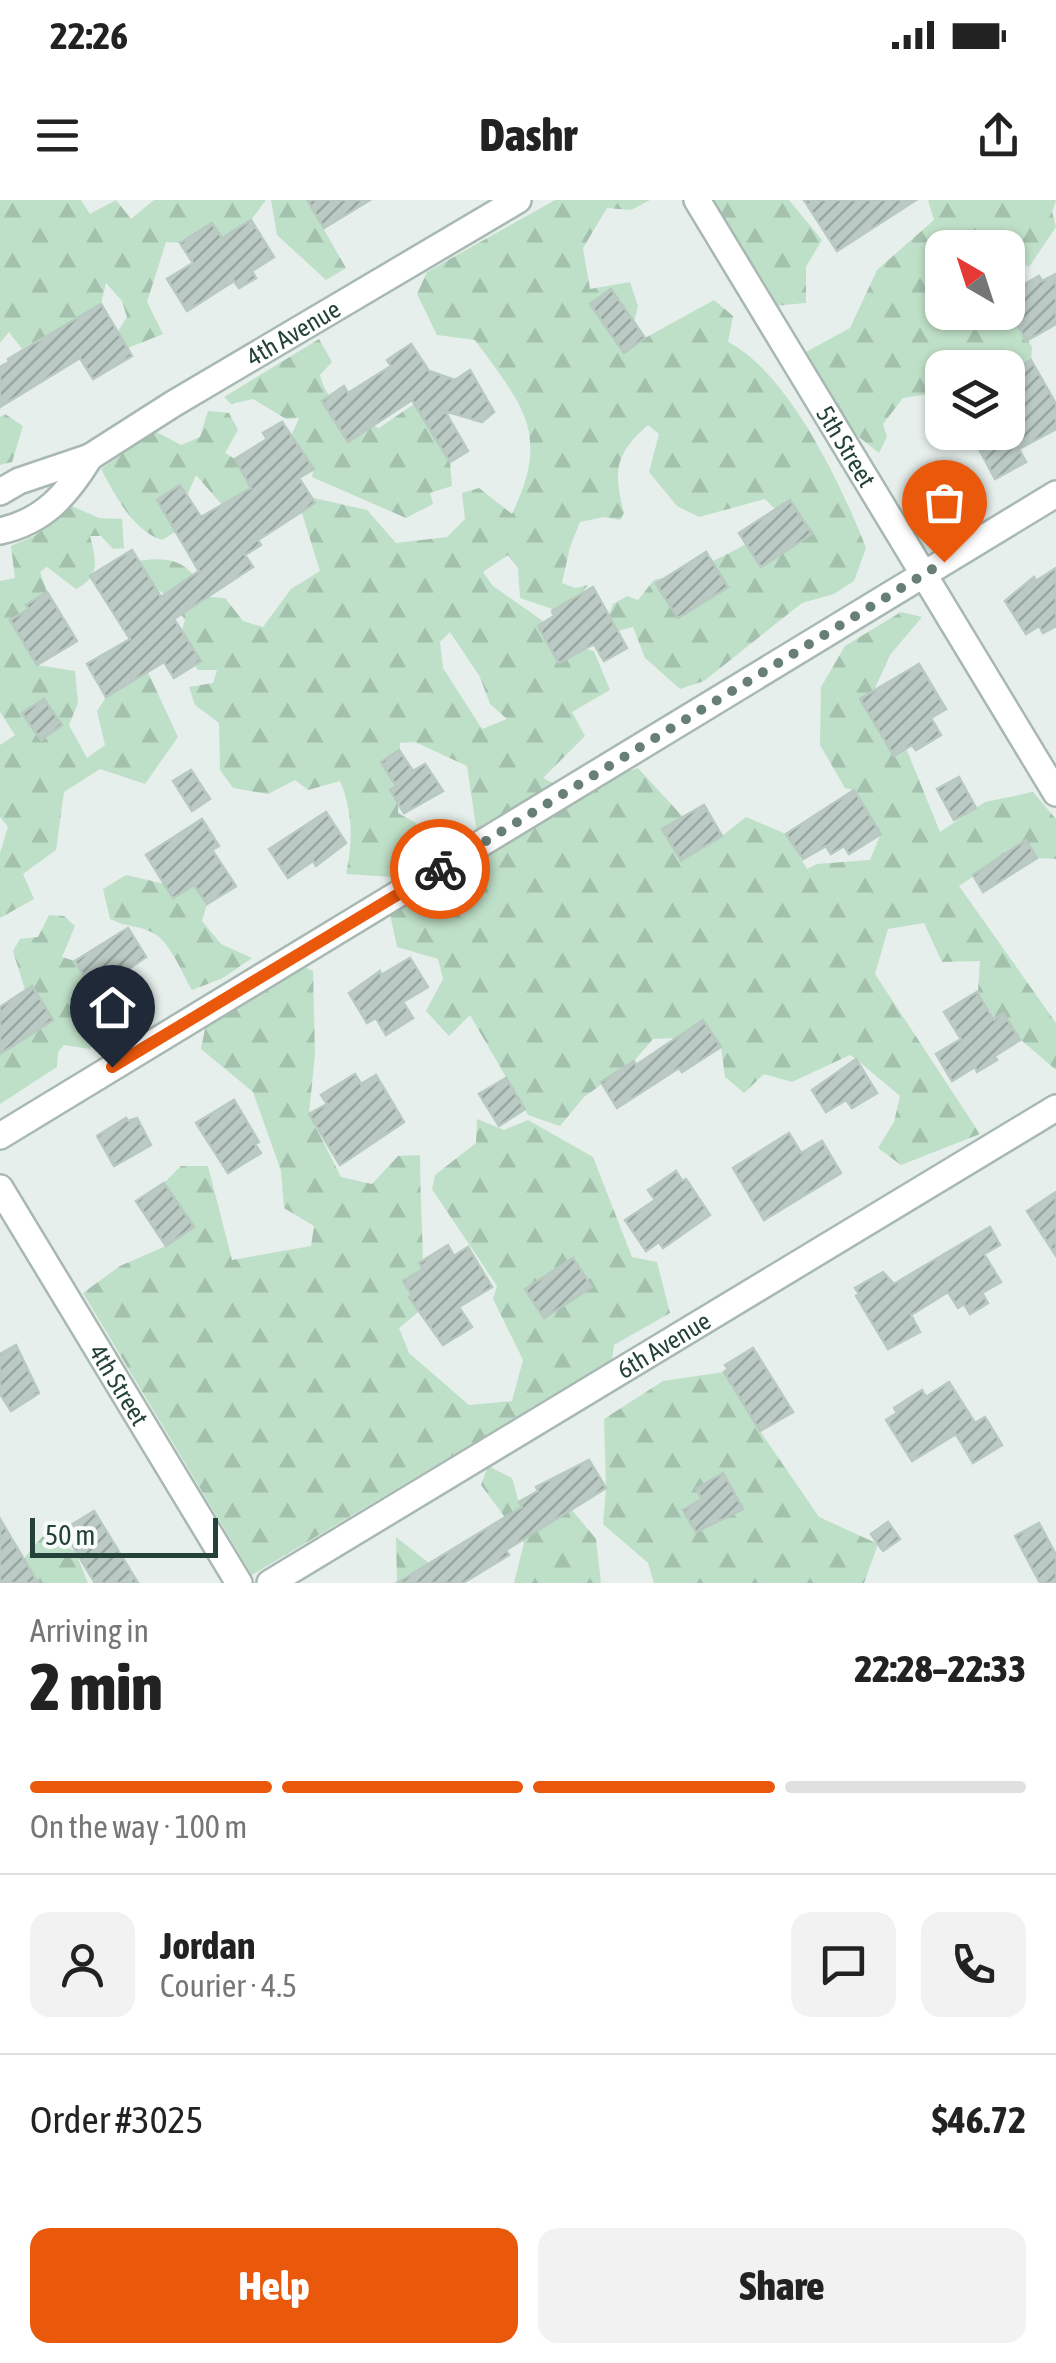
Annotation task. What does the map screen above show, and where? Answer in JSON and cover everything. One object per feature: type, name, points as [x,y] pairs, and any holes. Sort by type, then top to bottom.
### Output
[{"type":"street","name":"5th Street","points":[[696,200],[1056,793]]},
{"type":"street","name":"4th Avenue","points":[[0,492],[19,481],[90,457],[506,204]]},
{"type":"street","name":"4th Avenue","points":[[0,531],[31,519],[68,494],[90,457]]},
{"type":"street","points":[[0,1136],[1056,494]]},
{"type":"street","name":"6th Avenue","points":[[270,1583],[1056,1108]]},
{"type":"street","name":"4th Street","points":[[0,1188],[239,1583]]},
{"type":"green space","points":[[0,200],[81,200],[90,214],[116,200],[131,219],[154,200],[266,200],[251,220],[222,238],[212,223],[180,243],[166,242],[147,302],[163,334],[128,348],[118,331],[127,317],[122,301],[106,283],[101,304],[22,349],[9,332],[0,343]]},
{"type":"green space","points":[[271,200],[307,200],[346,268],[326,280],[277,235]]},
{"type":"green space","points":[[555,200],[650,200],[631,210],[607,208],[583,248],[590,289],[630,282],[638,306],[634,323],[645,338],[714,300],[733,316],[728,342],[772,379],[811,433],[866,548],[854,581],[834,594],[802,603],[704,681],[680,689],[645,658],[633,627],[618,631],[607,621],[613,604],[627,596],[638,600],[654,580],[723,556],[786,520],[765,499],[699,517],[677,506],[649,472],[659,434],[648,425],[629,445],[620,464],[618,485],[624,513],[620,520],[604,517],[580,522],[562,583],[575,588],[588,585],[564,613],[520,598],[518,568],[508,555],[483,572],[493,586],[540,619],[566,644],[594,651],[610,690],[572,712],[585,736],[543,778],[577,795],[604,779],[638,768],[683,817],[663,829],[681,860],[746,817],[786,834],[807,869],[817,864],[870,860],[881,833],[854,790],[845,788],[820,745],[821,687],[845,646],[901,612],[922,617],[890,655],[872,695],[908,753],[940,832],[985,802],[1033,792],[1056,819],[1056,859],[1037,858],[1026,841],[959,886],[1056,1023],[1056,1070],[994,1017],[978,991],[980,961],[942,962],[924,923],[888,929],[875,974],[980,1134],[901,1165],[878,1148],[894,1122],[900,1096],[856,1059],[850,1055],[792,1082],[764,1074],[744,1093],[725,1077],[721,1047],[703,1020],[676,1038],[653,1039],[634,1061],[584,1097],[560,1126],[528,1115],[470,1015],[449,1036],[426,1011],[443,979],[438,959],[397,947],[389,909],[477,833],[467,766],[415,742],[400,743],[398,813],[416,823],[423,852],[393,877],[346,874],[350,827],[340,781],[308,790],[295,780],[268,794],[233,788],[220,770],[219,723],[195,705],[189,687],[213,683],[217,670],[198,670],[178,642],[185,620],[170,598],[136,575],[138,561],[163,560],[181,565],[210,597],[225,598],[243,621],[263,627],[291,589],[320,571],[296,494],[367,510],[396,543],[447,537],[465,519],[462,493],[479,488],[512,514],[524,486],[530,441],[518,403],[475,340],[437,335],[417,294],[427,272]],"holes":[[[450,632],[480,677],[490,704],[507,719],[482,729],[443,668],[440,642]]]},
{"type":"green space","points":[[706,200],[789,200],[822,240],[806,267],[806,303],[773,306]]},
{"type":"green space","points":[[928,200],[1056,200],[1052,212],[1056,227],[1029,267],[1025,264],[1025,230],[925,230],[925,330],[1022,330],[1032,347],[1031,360],[1025,363],[1025,350],[925,350],[925,395],[903,398],[883,424],[887,437],[879,453],[854,433],[804,353],[850,328],[877,270],[934,220]]},
{"type":"green space","points":[[319,339],[332,362],[320,375],[324,385],[350,415],[379,428],[414,404],[450,462],[452,486],[430,493],[433,504],[406,518],[312,477],[314,468],[291,436],[299,418],[286,419],[253,399],[231,404],[224,397]]},
{"type":"green space","points":[[208,411],[229,413],[238,430],[225,453],[235,459],[254,493],[241,516],[231,500],[222,505],[196,475],[187,496],[164,512],[175,532],[162,540],[134,520],[101,469],[155,431],[181,445],[200,437]]},
{"type":"green space","points":[[5,414],[23,426],[12,462],[0,465],[0,417]]},
{"type":"green space","points":[[72,506],[99,518],[122,519],[124,548],[113,549],[101,536],[90,536],[95,567],[90,579],[76,589],[47,567],[40,572],[47,592],[10,620],[37,665],[75,671],[78,703],[69,725],[87,758],[105,745],[97,711],[106,697],[127,685],[139,653],[178,737],[145,784],[100,769],[64,792],[56,850],[23,874],[34,899],[0,918],[0,853],[8,827],[0,817],[0,745],[15,735],[0,712],[0,581],[15,578],[11,546],[36,535]]},
{"type":"green space","points":[[126,875],[165,884],[174,898],[194,885],[207,904],[202,921],[221,944],[252,958],[223,978],[192,990],[169,948],[156,935],[110,919],[103,889]]},
{"type":"green space","points":[[49,915],[64,916],[75,926],[62,957],[75,961],[94,993],[107,1005],[106,1034],[90,1049],[64,1045],[58,1052],[57,1067],[0,1104],[0,1023],[31,1009],[13,951],[20,939],[38,937]]},
{"type":"green space","points":[[301,965],[313,971],[315,1054],[309,1114],[341,1177],[372,1184],[398,1156],[420,1155],[422,1309],[399,1328],[409,1353],[469,1405],[512,1401],[523,1360],[493,1299],[497,1286],[432,1189],[435,1175],[476,1143],[477,1119],[504,1130],[528,1120],[593,1157],[632,1257],[657,1262],[670,1313],[614,1345],[612,1360],[252,1575],[83,1293],[120,1266],[166,1246],[193,1228],[164,1183],[181,1166],[208,1166],[232,1260],[311,1246],[314,1226],[284,1208],[281,1171],[253,1092],[201,1049],[207,1019]]},
{"type":"green space","points":[[724,1372],[819,1517],[878,1544],[864,1583],[654,1583],[648,1563],[603,1524],[604,1419],[663,1381]]},
{"type":"green space","points":[[488,1466],[512,1478],[519,1503],[537,1531],[572,1510],[596,1539],[601,1583],[514,1583],[524,1543],[481,1485]]},
{"type":"green space","points":[[43,1536],[75,1551],[88,1583],[17,1583],[13,1571]]},
{"type":"green space","points":[[396,1537],[454,1583],[397,1583]]},
{"type":"building","points":[[307,200],[370,200],[324,228]]},
{"type":"building","points":[[804,200],[916,200],[837,251]]},
{"type":"building","points":[[251,220],[274,257],[252,271],[256,278],[239,288],[234,281],[187,311],[167,279],[193,263],[180,243],[212,223],[222,238]]},
{"type":"building","points":[[1056,274],[1056,324],[1026,341],[1020,330],[1025,330],[1025,284],[1039,276],[1042,281]]},
{"type":"building","points":[[611,289],[645,338],[624,353],[590,304]]},
{"type":"building","points":[[101,304],[132,356],[93,379],[80,358],[0,407],[0,367]]},
{"type":"building","points":[[411,344],[429,371],[455,380],[470,370],[494,412],[482,422],[445,411],[468,451],[450,462],[412,400],[348,442],[322,401],[344,386],[348,393],[391,366],[387,360]]},
{"type":"building","points":[[1031,360],[1056,404],[1056,429],[1025,446],[1025,363]]},
{"type":"building","points":[[282,422],[314,469],[299,478],[315,503],[258,540],[261,545],[245,555],[253,567],[174,619],[201,661],[174,678],[164,662],[106,697],[87,664],[130,639],[90,576],[132,550],[161,597],[199,571],[157,500],[180,485],[201,517],[251,488],[235,459],[267,439],[263,433]]},
{"type":"building","points":[[980,450],[1020,450],[1026,462],[995,479]]},
{"type":"building","points":[[790,500],[812,534],[761,567],[739,533]]},
{"type":"building","points":[[706,552],[728,587],[678,618],[656,584]]},
{"type":"building","points":[[1056,568],[1056,626],[1043,633],[1039,626],[1026,634],[1005,601],[1034,577],[1036,581]]},
{"type":"building","points":[[593,587],[627,648],[604,661],[594,644],[559,663],[538,626],[554,616],[552,611]]},
{"type":"building","points":[[47,592],[77,641],[37,665],[10,620]]},
{"type":"building","points":[[919,664],[946,709],[931,718],[941,735],[916,750],[912,745],[894,756],[860,699]]},
{"type":"building","points":[[44,699],[62,725],[41,740],[22,713]]},
{"type":"building","points":[[399,750],[413,771],[425,764],[443,791],[404,813],[390,790],[396,786],[381,762]]},
{"type":"building","points":[[191,770],[210,799],[192,811],[173,781]]},
{"type":"building","points":[[959,777],[976,808],[954,820],[937,789]]},
{"type":"building","points":[[854,790],[881,834],[849,854],[844,846],[831,854],[826,846],[803,859],[786,834]]},
{"type":"building","points":[[704,805],[722,836],[681,860],[662,829]]},
{"type":"building","points":[[326,812],[346,843],[316,866],[313,861],[288,878],[269,849]]},
{"type":"building","points":[[202,819],[219,846],[212,850],[236,886],[207,904],[194,885],[173,898],[146,855]]},
{"type":"building","points":[[1026,840],[1037,858],[983,892],[973,875]]},
{"type":"building","points":[[128,928],[146,957],[94,993],[75,961]]},
{"type":"building","points":[[410,958],[428,987],[403,1002],[413,1018],[386,1035],[376,1018],[367,1023],[349,993],[380,971],[381,975]]},
{"type":"building","points":[[32,986],[53,1020],[0,1054],[0,1007]]},
{"type":"building","points":[[977,992],[994,1020],[1003,1013],[1020,1040],[995,1056],[997,1060],[952,1081],[936,1054],[961,1039],[944,1012]]},
{"type":"building","points":[[703,1020],[721,1047],[682,1072],[679,1068],[617,1108],[601,1082],[634,1061],[636,1065]]},
{"type":"building","points":[[856,1059],[877,1093],[852,1108],[846,1100],[826,1112],[812,1090]]},
{"type":"building","points":[[355,1074],[361,1084],[376,1075],[404,1122],[340,1165],[309,1114],[327,1104],[321,1095]]},
{"type":"building","points":[[506,1078],[525,1109],[499,1126],[479,1094]]},
{"type":"building","points":[[234,1100],[259,1142],[255,1144],[261,1153],[228,1173],[196,1123]]},
{"type":"building","points":[[126,1118],[137,1118],[151,1145],[114,1166],[97,1136]]},
{"type":"building","points":[[789,1133],[801,1153],[822,1141],[841,1173],[764,1220],[733,1168]]},
{"type":"building","points":[[676,1171],[682,1181],[686,1179],[710,1215],[663,1248],[659,1242],[646,1251],[625,1220],[655,1200],[648,1190]]},
{"type":"building","points":[[164,1183],[194,1227],[166,1246],[136,1201]]},
{"type":"building","points":[[1056,1192],[1056,1256],[1027,1211]]},
{"type":"building","points":[[990,1227],[1000,1245],[984,1254],[1001,1282],[982,1293],[988,1303],[970,1314],[964,1304],[958,1308],[948,1292],[911,1315],[920,1332],[888,1349],[855,1288],[883,1272],[894,1284]]},
{"type":"building","points":[[448,1245],[454,1256],[468,1247],[492,1287],[459,1307],[472,1327],[443,1345],[409,1297],[412,1295],[403,1281],[423,1269],[419,1263]]},
{"type":"building","points":[[573,1258],[592,1287],[544,1318],[525,1289]]},
{"type":"building","points":[[16,1345],[39,1393],[11,1411],[0,1394],[0,1354]]},
{"type":"building","points":[[753,1348],[793,1412],[760,1431],[724,1372],[728,1369],[725,1365]]},
{"type":"building","points":[[949,1382],[975,1423],[985,1417],[1002,1445],[973,1463],[956,1434],[912,1461],[886,1420],[897,1413],[894,1408],[922,1390],[926,1397]]},
{"type":"building","points":[[589,1460],[606,1488],[506,1550],[509,1555],[463,1583],[397,1583],[522,1507],[519,1502],[538,1491],[536,1487]]},
{"type":"building","points":[[723,1473],[743,1509],[696,1532],[683,1510],[702,1499],[696,1489]]},
{"type":"building","points":[[94,1511],[138,1583],[95,1583],[63,1530]]},
{"type":"building","points":[[0,1519],[38,1583],[0,1583]]},
{"type":"building","points":[[888,1522],[900,1539],[883,1551],[871,1534]]},
{"type":"building","points":[[1039,1523],[1056,1555],[1056,1583],[1040,1583],[1015,1536]]},
{"type":"way so far","points":[[440,869],[944,562]]},
{"type":"route","points":[[112,1067],[440,869]]}]
